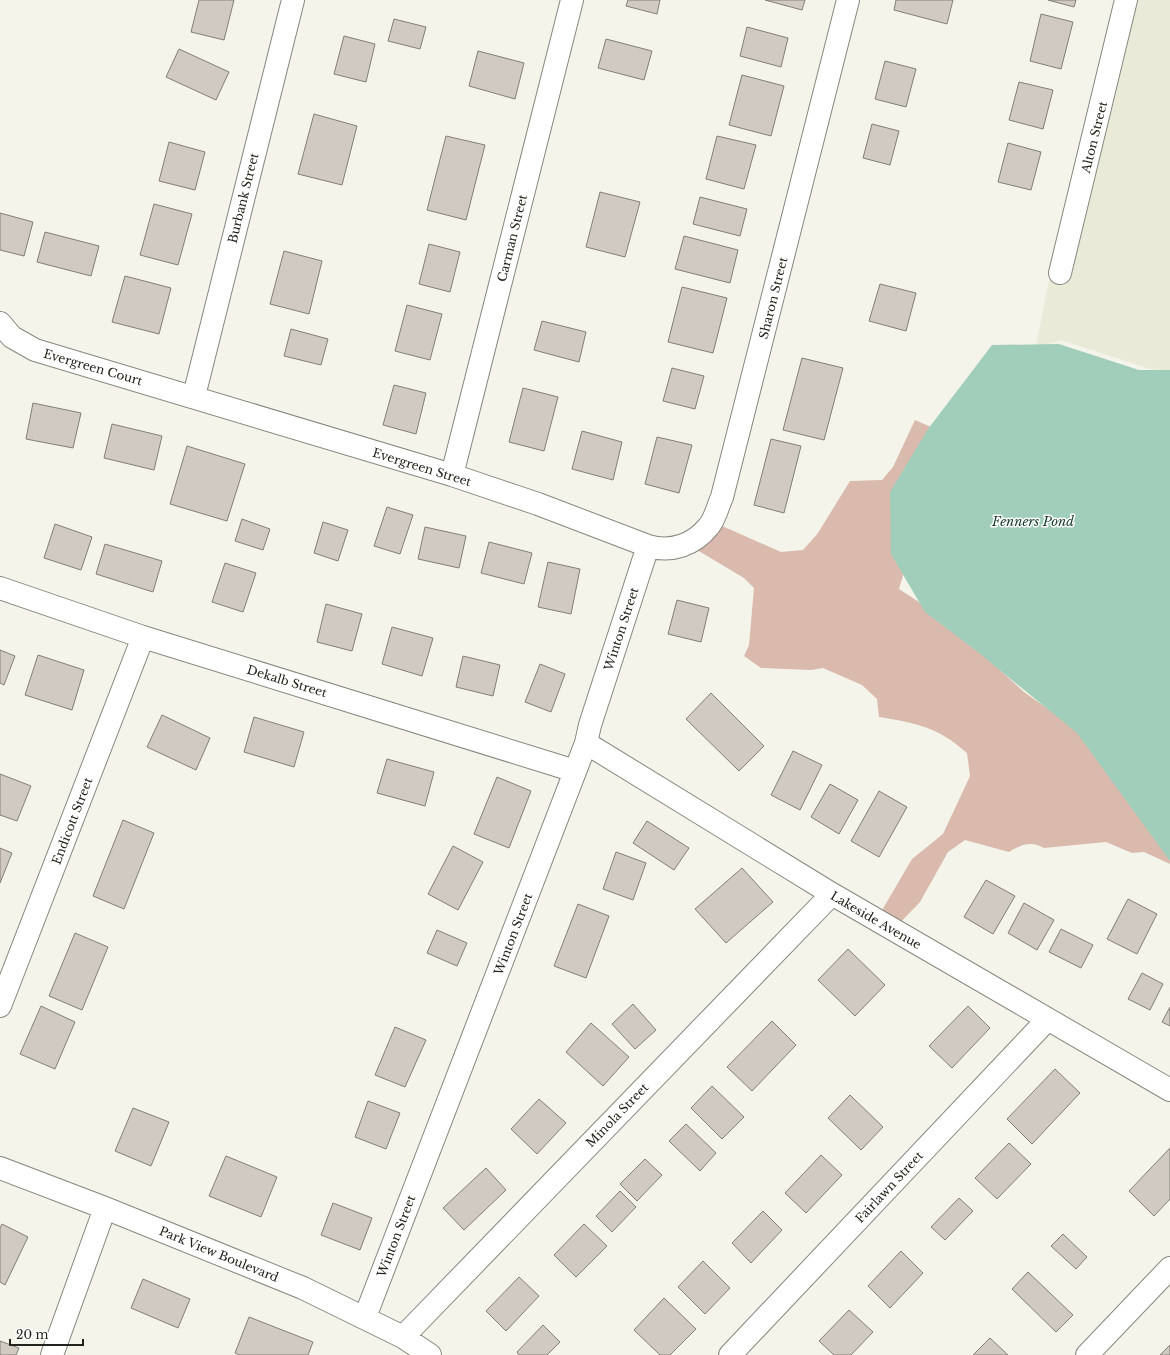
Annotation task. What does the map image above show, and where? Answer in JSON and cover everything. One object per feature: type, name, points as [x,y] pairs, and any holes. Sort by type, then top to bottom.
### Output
[{"type":"street","name":"Burbank Street","points":[[194,396],[293,0]]},
{"type":"street","name":"Carman Street","points":[[452,475],[572,0]]},
{"type":"street","name":"Sharon Street","points":[[648,546],[660,550],[687,545],[709,526],[722,497],[848,0]]},
{"type":"street","name":"Alton Street","points":[[1060,273],[1126,0]]},
{"type":"street","name":"Evergreen Court","points":[[0,323],[12,337],[35,350],[194,396]]},
{"type":"street","name":"Evergreen Street","points":[[194,396],[452,475],[538,504],[648,546]]},
{"type":"street","name":"Winton Street","points":[[364,1317],[586,743],[590,726],[648,546]]},
{"type":"street","name":"Dekalb Street","points":[[0,588],[143,637],[575,771]]},
{"type":"street","name":"Endicott Street","points":[[0,1006],[143,637]]},
{"type":"street","name":"Lakeside Avenue","points":[[586,743],[832,894],[1170,1090]]},
{"type":"street","name":"Minola Street","points":[[403,1336],[832,894]]},
{"type":"street","name":"Fairlawn Street","points":[[730,1355],[1047,1020]]},
{"type":"street","name":"Park View Boulevard","points":[[0,1168],[105,1208],[303,1288],[403,1336],[430,1355]]},
{"type":"street","points":[[52,1355],[105,1208]]},
{"type":"street","points":[[1086,1355],[1170,1268]]},
{"type":"shaded area","points":[[1119,0],[1170,0],[1170,371],[1150,369],[1061,340],[1037,348],[1036,346],[1048,285]]},
{"type":"shaded area","points":[[915,420],[931,427],[907,562],[899,589],[942,617],[1024,692],[1099,745],[1170,843],[1170,864],[1144,852],[1132,853],[1106,842],[1044,848],[1035,844],[1026,844],[1009,852],[965,840],[948,852],[920,902],[894,929],[878,917],[912,859],[943,834],[970,776],[967,753],[946,737],[936,732],[915,724],[879,717],[877,699],[862,685],[823,668],[811,670],[761,668],[744,656],[749,645],[754,588],[744,578],[682,541],[704,518],[781,552],[803,550],[818,533],[850,481],[882,480],[893,467]]},
{"type":"water","name":"Fenners Pond","points":[[1059,344],[1139,370],[1170,370],[1170,861],[1077,733],[974,649],[925,612],[891,554],[890,492],[928,429],[992,345]]},
{"type":"building","points":[[199,0],[234,0],[224,40],[191,32]]},
{"type":"building","points":[[628,0],[660,0],[657,14],[626,6]]},
{"type":"building","points":[[765,0],[805,0],[802,10]]},
{"type":"building","points":[[896,0],[953,0],[947,24],[894,10]]},
{"type":"building","points":[[1048,0],[1076,0],[1074,7]]},
{"type":"building","points":[[1041,14],[1073,22],[1061,69],[1030,61]]},
{"type":"building","points":[[394,19],[426,27],[420,49],[388,41]]},
{"type":"building","points":[[747,27],[788,38],[781,67],[740,56]]},
{"type":"building","points":[[344,36],[375,44],[366,82],[334,74]]},
{"type":"building","points":[[606,39],[652,51],[644,80],[598,68]]},
{"type":"building","points":[[179,49],[229,72],[216,100],[166,77]]},
{"type":"building","points":[[478,51],[524,63],[515,99],[469,86]]},
{"type":"building","points":[[885,61],[916,69],[906,107],[875,99]]},
{"type":"building","points":[[742,75],[784,86],[771,136],[729,125]]},
{"type":"building","points":[[1019,82],[1053,90],[1043,129],[1009,120]]},
{"type":"building","points":[[314,114],[357,126],[342,185],[298,174]]},
{"type":"building","points":[[872,124],[899,131],[890,165],[863,158]]},
{"type":"building","points":[[446,136],[485,145],[466,220],[427,210]]},
{"type":"building","points":[[717,136],[756,145],[744,189],[706,179]]},
{"type":"building","points":[[169,142],[205,152],[195,190],[159,181]]},
{"type":"building","points":[[1008,143],[1041,152],[1031,190],[998,182]]},
{"type":"building","points":[[600,192],[640,202],[625,257],[586,247]]},
{"type":"building","points":[[700,197],[747,209],[740,236],[693,224]]},
{"type":"building","points":[[154,204],[192,214],[178,265],[140,255]]},
{"type":"building","points":[[0,213],[33,222],[24,256],[0,250]]},
{"type":"building","points":[[45,232],[99,246],[91,276],[37,262]]},
{"type":"building","points":[[684,236],[738,250],[730,283],[675,269]]},
{"type":"building","points":[[429,244],[460,252],[450,292],[419,284]]},
{"type":"building","points":[[284,251],[322,261],[309,314],[270,304]]},
{"type":"building","points":[[125,276],[171,288],[159,334],[112,322]]},
{"type":"building","points":[[880,284],[916,293],[906,331],[869,321]]},
{"type":"building","points":[[682,287],[727,298],[713,353],[668,342]]},
{"type":"building","points":[[407,305],[442,314],[430,360],[395,351]]},
{"type":"building","points":[[542,321],[586,332],[579,362],[534,350]]},
{"type":"building","points":[[291,329],[328,339],[321,365],[284,356]]},
{"type":"building","points":[[802,358],[843,368],[824,440],[783,430]]},
{"type":"building","points":[[672,368],[704,376],[695,409],[663,401]]},
{"type":"building","points":[[394,385],[426,393],[416,434],[383,425]]},
{"type":"building","points":[[523,388],[558,397],[544,451],[509,442]]},
{"type":"building","points":[[33,403],[81,413],[73,448],[26,439]]},
{"type":"building","points":[[112,424],[162,436],[154,470],[104,458]]},
{"type":"building","points":[[582,431],[622,442],[613,480],[572,469]]},
{"type":"building","points":[[657,437],[692,445],[679,493],[645,484]]},
{"type":"building","points":[[771,439],[801,446],[784,513],[754,505]]},
{"type":"building","points":[[187,446],[245,464],[227,521],[170,504]]},
{"type":"building","points":[[387,507],[413,515],[400,554],[374,546]]},
{"type":"building","points":[[242,519],[270,529],[263,550],[235,541]]},
{"type":"building","points":[[323,522],[348,530],[338,561],[314,553]]},
{"type":"building","points":[[55,524],[92,537],[81,570],[44,558]]},
{"type":"building","points":[[425,527],[466,536],[459,568],[418,559]]},
{"type":"building","points":[[489,542],[532,553],[524,584],[481,573]]},
{"type":"building","points":[[105,544],[162,561],[153,592],[96,574]]},
{"type":"building","points":[[548,562],[580,569],[571,614],[538,607]]},
{"type":"building","points":[[225,563],[256,573],[243,612],[212,602]]},
{"type":"building","points":[[677,600],[709,608],[701,642],[668,634]]},
{"type":"building","points":[[326,604],[362,614],[352,651],[317,642]]},
{"type":"building","points":[[392,627],[433,638],[422,676],[382,664]]},
{"type":"building","points":[[0,650],[15,656],[4,685],[0,683]]},
{"type":"building","points":[[38,655],[84,670],[72,710],[25,695]]},
{"type":"building","points":[[463,656],[500,665],[493,696],[456,687]]},
{"type":"building","points":[[540,664],[565,674],[551,712],[525,702]]},
{"type":"building","points":[[711,693],[764,746],[739,771],[686,719]]},
{"type":"building","points":[[162,715],[210,738],[196,770],[147,747]]},
{"type":"building","points":[[254,717],[304,732],[294,767],[244,752]]},
{"type":"building","points":[[793,751],[822,765],[800,810],[771,795]]},
{"type":"building","points":[[387,759],[434,772],[425,806],[377,793]]},
{"type":"building","points":[[0,774],[31,786],[17,821],[0,815]]},
{"type":"building","points":[[497,777],[531,791],[509,848],[474,834]]},
{"type":"building","points":[[830,784],[858,800],[839,834],[811,817]]},
{"type":"building","points":[[879,791],[907,807],[879,857],[851,841]]},
{"type":"building","points":[[123,820],[154,833],[124,909],[93,896]]},
{"type":"building","points":[[647,821],[689,848],[674,870],[633,843]]},
{"type":"building","points":[[453,846],[483,862],[458,910],[428,894]]},
{"type":"building","points":[[0,848],[12,853],[0,883]]},
{"type":"building","points":[[616,852],[646,863],[633,900],[603,889]]},
{"type":"building","points":[[742,868],[773,902],[726,943],[695,909]]},
{"type":"building","points":[[986,880],[1015,896],[993,934],[964,917]]},
{"type":"building","points":[[1128,899],[1157,914],[1137,954],[1107,939]]},
{"type":"building","points":[[1024,903],[1054,920],[1037,950],[1008,933]]},
{"type":"building","points":[[578,904],[609,916],[586,978],[554,966]]},
{"type":"building","points":[[1061,929],[1093,945],[1081,968],[1049,952]]},
{"type":"building","points":[[437,930],[467,943],[457,966],[427,953]]},
{"type":"building","points":[[75,933],[108,947],[82,1010],[49,996]]},
{"type":"building","points":[[848,949],[885,985],[855,1016],[818,980]]},
{"type":"building","points":[[1142,973],[1163,984],[1150,1010],[1128,999]]},
{"type":"building","points":[[633,1004],[656,1030],[635,1049],[612,1024]]},
{"type":"building","points":[[41,1006],[75,1022],[55,1069],[20,1054]]},
{"type":"building","points":[[968,1006],[990,1028],[952,1068],[929,1046]]},
{"type":"building","points":[[1170,1007],[1170,1026],[1162,1022]]},
{"type":"building","points":[[772,1021],[796,1045],[752,1091],[727,1067]]},
{"type":"building","points":[[591,1023],[629,1057],[603,1086],[566,1052]]},
{"type":"building","points":[[395,1027],[426,1040],[405,1087],[375,1075]]},
{"type":"building","points":[[1055,1069],[1080,1093],[1032,1144],[1007,1119]]},
{"type":"building","points":[[712,1086],[744,1117],[722,1139],[691,1108]]},
{"type":"building","points":[[850,1095],[883,1127],[861,1150],[828,1118]]},
{"type":"building","points":[[539,1099],[566,1123],[537,1154],[511,1129]]},
{"type":"building","points":[[368,1101],[400,1113],[386,1149],[355,1137]]},
{"type":"building","points":[[133,1108],[169,1122],[151,1166],[115,1151]]},
{"type":"building","points":[[686,1124],[716,1153],[700,1171],[669,1141]]},
{"type":"building","points":[[1009,1143],[1031,1164],[997,1199],[975,1178]]},
{"type":"building","points":[[1170,1148],[1170,1199],[1154,1216],[1129,1191]]},
{"type":"building","points":[[821,1155],[842,1175],[806,1213],[785,1193]]},
{"type":"building","points":[[226,1156],[277,1177],[261,1217],[209,1196]]},
{"type":"building","points":[[645,1159],[662,1175],[637,1201],[620,1184]]},
{"type":"building","points":[[486,1168],[506,1190],[464,1230],[443,1208]]},
{"type":"building","points":[[620,1191],[636,1207],[612,1232],[596,1216]]},
{"type":"building","points":[[959,1198],[973,1211],[945,1240],[931,1227]]},
{"type":"building","points":[[333,1203],[372,1218],[360,1250],[321,1235]]},
{"type":"building","points":[[763,1211],[782,1230],[751,1263],[732,1243]]},
{"type":"building","points":[[2,1224],[28,1237],[5,1285],[0,1282],[0,1228]]},
{"type":"building","points":[[584,1224],[607,1246],[576,1277],[554,1255]]},
{"type":"building","points":[[1063,1234],[1087,1257],[1076,1269],[1051,1246]]},
{"type":"building","points":[[901,1251],[923,1273],[890,1308],[868,1286]]},
{"type":"building","points":[[703,1261],[730,1288],[705,1314],[678,1287]]},
{"type":"building","points":[[1028,1272],[1073,1315],[1056,1332],[1012,1289]]},
{"type":"building","points":[[519,1277],[539,1296],[506,1331],[486,1311]]},
{"type":"building","points":[[143,1279],[190,1299],[178,1328],[131,1308]]},
{"type":"building","points":[[664,1298],[696,1329],[670,1355],[660,1355],[634,1330]]},
{"type":"building","points":[[849,1310],[873,1332],[851,1355],[834,1355],[819,1341]]},
{"type":"building","points":[[249,1317],[313,1342],[308,1355],[239,1355],[235,1353]]},
{"type":"building","points":[[543,1325],[560,1342],[547,1355],[519,1355],[517,1352]]},
{"type":"building","points":[[990,1338],[1008,1355],[973,1355]]},
{"type":"building","points":[[0,1341],[19,1348],[16,1355],[0,1355]]},
{"type":"building","points":[[1170,1345],[1170,1355],[1160,1355]]}]
